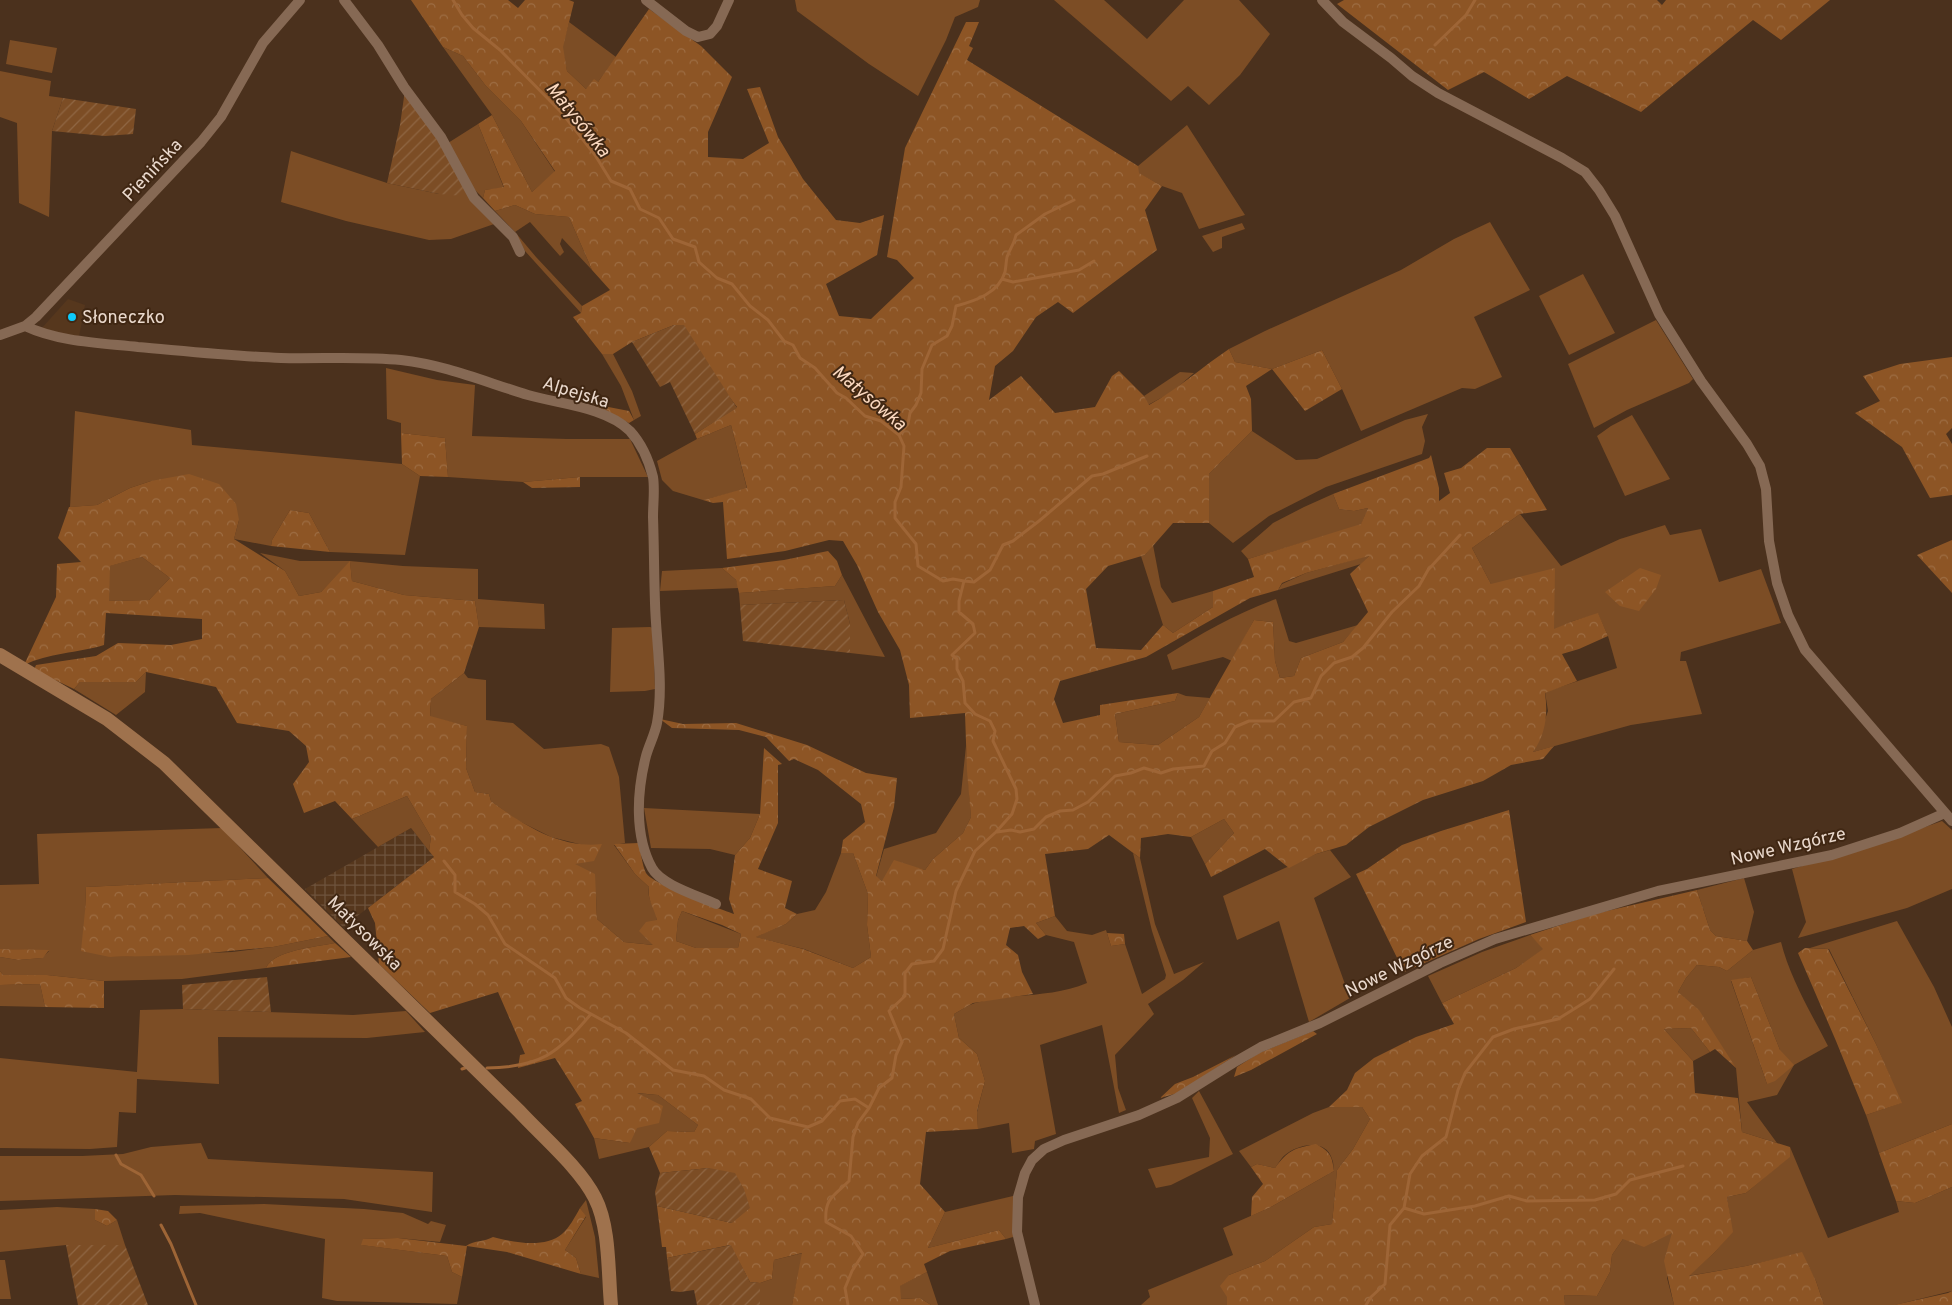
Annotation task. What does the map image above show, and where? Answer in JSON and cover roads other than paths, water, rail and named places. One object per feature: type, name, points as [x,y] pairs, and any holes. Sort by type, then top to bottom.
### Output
[{"type":"street","name":"Pienińska","points":[[0,335],[25,326],[56,297],[168,177],[221,117],[263,44],[300,0]]},
{"type":"street","points":[[344,0],[441,137],[474,198],[514,237],[520,252]]},
{"type":"street","points":[[646,0],[686,31],[698,37],[710,34],[717,26],[729,0]]},
{"type":"street","points":[[1322,0],[1343,22],[1412,76],[1438,93],[1585,172],[1599,190],[1624,236],[1659,314],[1760,466],[1766,489],[1769,541],[1777,583],[1788,615],[1805,650],[1948,817]]},
{"type":"street","name":"Alpejska","points":[[25,326],[39,333],[95,343],[283,358],[346,356],[441,366],[529,395],[604,415],[628,428],[645,454],[653,478],[655,603],[659,692],[656,724],[646,756],[640,786],[641,837],[653,870],[664,880],[716,904]]},
{"type":"street","name":"Matysowska","points":[[0,655],[107,719],[164,763],[519,1111],[588,1186],[600,1211],[606,1241],[611,1305]]},
{"type":"street","name":"Nowe Wzgórze","points":[[1035,1305],[1017,1232],[1018,1197],[1028,1166],[1044,1149],[1064,1140],[1139,1115],[1177,1098],[1233,1062],[1261,1047],[1320,1023],[1440,963],[1495,939],[1658,891],[1832,855],[1948,817]]},
{"type":"waterway","name":"Matysówka","points":[[453,0],[473,28],[500,50],[562,113],[595,155],[611,181],[630,189],[640,209],[659,218],[673,239],[695,247],[699,262],[717,278],[732,284],[750,306],[768,320],[784,341],[793,345],[800,358],[815,368],[837,393],[846,398],[865,416],[881,421],[899,435],[904,446],[901,487],[895,502],[895,518],[916,544],[918,566],[943,581],[953,579],[964,581],[959,601],[959,612],[973,624],[975,633],[952,655],[957,659],[957,669],[963,681],[965,703],[975,714],[990,721],[995,731],[993,741],[1016,789],[1017,799],[1012,814],[975,851],[956,891],[943,949],[934,961],[912,964],[905,973],[905,996],[889,1011],[902,1042],[896,1055],[892,1078],[879,1088],[869,1108],[858,1123],[853,1137],[849,1181],[828,1202],[826,1214],[826,1222],[851,1236],[863,1254],[852,1271],[845,1288],[848,1305]]},
{"type":"waterway","points":[[1435,45],[1466,15],[1475,0]]},
{"type":"waterway","points":[[899,435],[908,424],[910,413],[921,393],[922,369],[932,345],[947,336],[952,326],[956,306],[971,302],[992,291],[1002,279],[1007,257],[1016,235],[1045,214],[1074,200]]},
{"type":"waterway","points":[[1002,279],[1013,282],[1079,270],[1094,261]]},
{"type":"waterway","points":[[964,581],[974,582],[990,570],[1003,545],[1013,541],[1039,521],[1092,476],[1103,474],[1147,456]]},
{"type":"waterway","points":[[997,832],[1011,830],[1020,832],[1034,829],[1046,817],[1060,811],[1073,810],[1088,802],[1115,776],[1144,768],[1161,773],[1173,769],[1204,766],[1212,751],[1225,743],[1235,727],[1249,721],[1274,721],[1294,702],[1311,698],[1321,676],[1334,663],[1352,657],[1363,648],[1392,612],[1419,586],[1428,570],[1460,535]]},
{"type":"waterway","points":[[444,861],[455,875],[455,892],[475,904],[488,915],[505,944],[555,978],[566,998],[580,1008],[626,1033],[673,1070],[704,1076],[724,1090],[751,1099],[770,1118],[808,1127],[822,1121],[840,1101],[855,1099],[869,1108]]},
{"type":"waterway","points":[[1366,1305],[1371,1297],[1385,1284],[1390,1225],[1404,1208],[1410,1174],[1422,1156],[1446,1137],[1458,1090],[1465,1073],[1493,1037],[1514,1029],[1558,1019],[1590,999],[1614,969]]},
{"type":"waterway","points":[[487,1068],[521,1065],[546,1056],[568,1039],[591,1014]]},
{"type":"waterway","points":[[116,1155],[121,1164],[141,1175],[154,1196]]},
{"type":"waterway","points":[[1404,1208],[1424,1214],[1475,1206],[1509,1196],[1527,1201],[1595,1200],[1616,1194],[1630,1180],[1683,1166]]},
{"type":"waterway","points":[[161,1225],[171,1244],[196,1305]]},
{"type":"place","name":"Słoneczko","points":[[72,317]]}]
